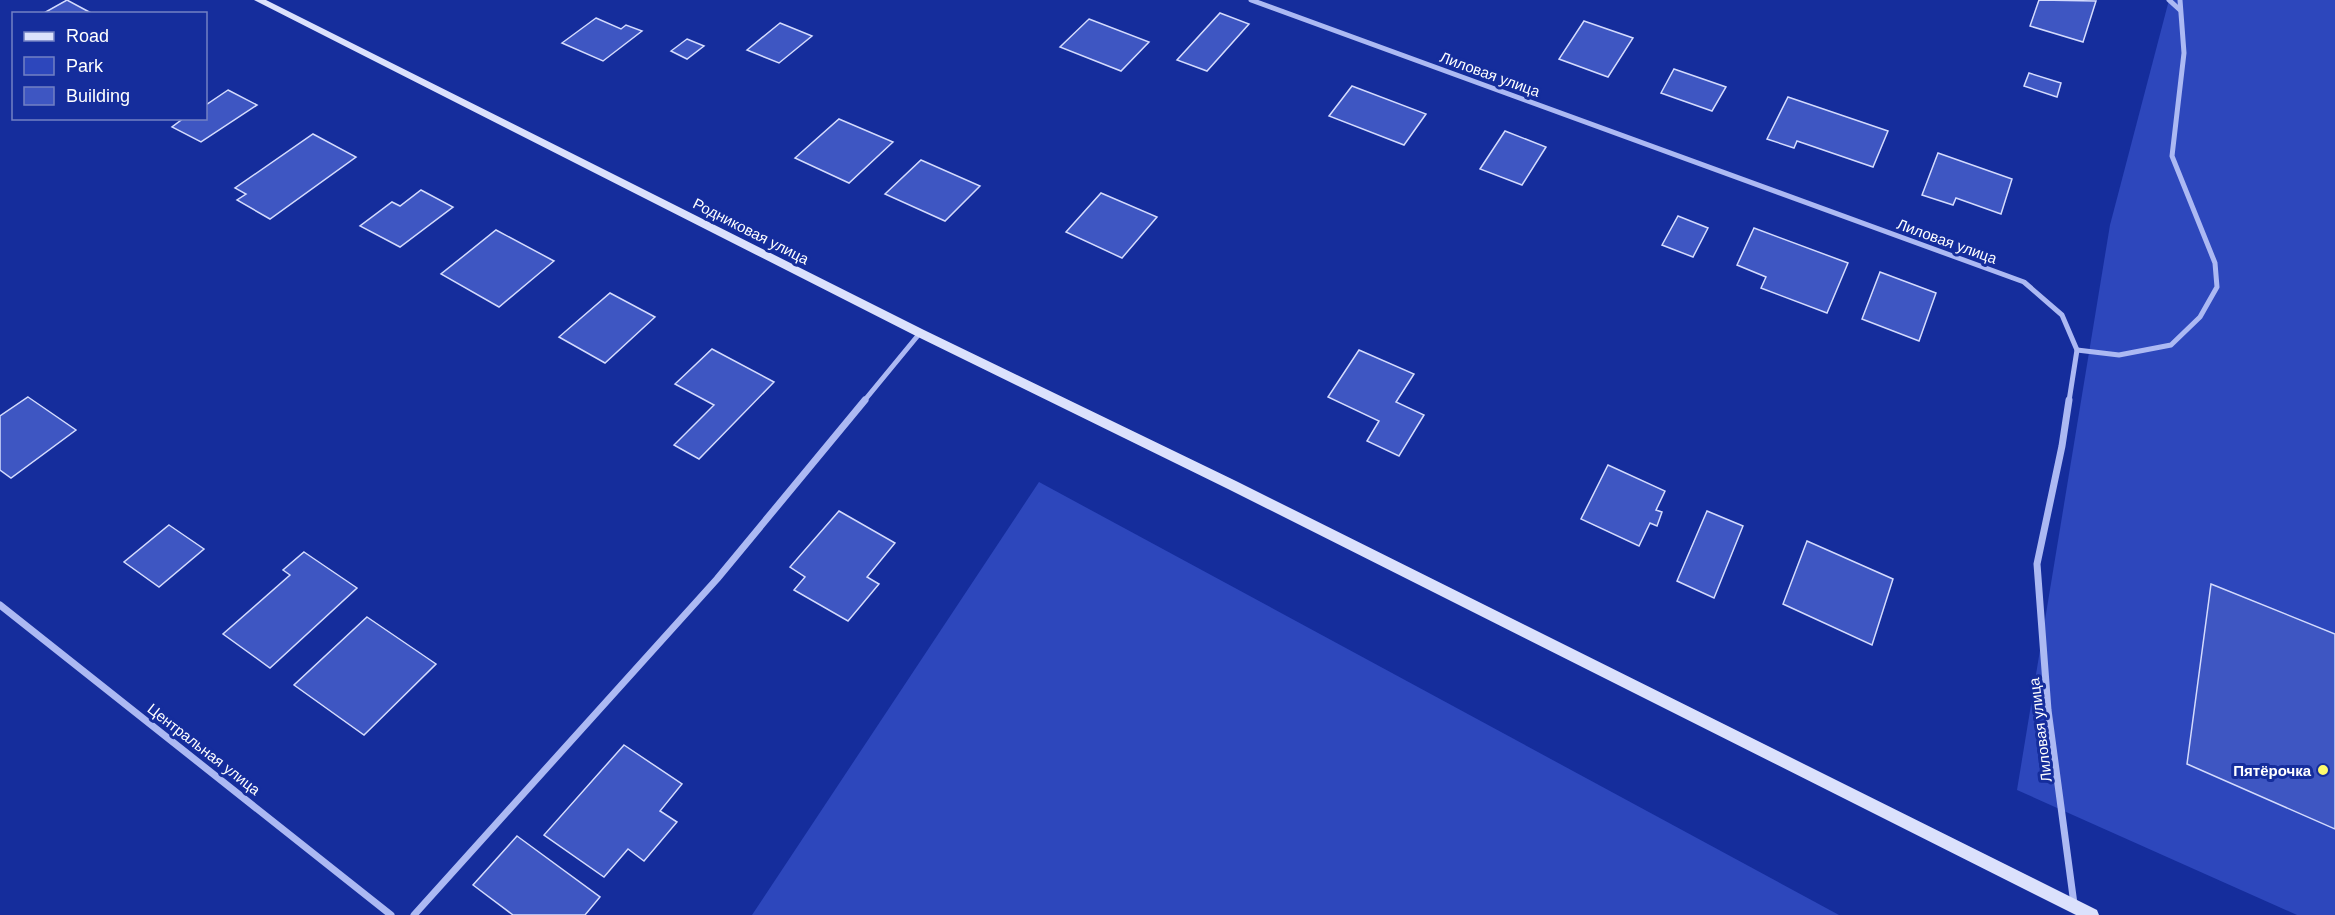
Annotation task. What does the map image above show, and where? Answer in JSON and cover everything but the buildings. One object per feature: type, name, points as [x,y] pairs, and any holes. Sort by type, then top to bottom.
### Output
[{"type":"street","name":"Родниковая улица","points":[[259,0],[920,333],[2092,915]]},
{"type":"street","name":"Лиловая улица","points":[[1251,0],[2024,282],[2062,315],[2077,350],[2062,446],[2037,564],[2048,710],[2074,905]]},
{"type":"street","points":[[2169,0],[2181,10]]},
{"type":"street","points":[[2077,350],[2119,355],[2170,345],[2200,317],[2217,287],[2215,263],[2172,156],[2184,53],[2180,0]]},
{"type":"street","points":[[414,915],[717,579],[920,333]]},
{"type":"street","name":"Центральная улица","points":[[0,605],[391,915]]},
{"type":"green space","points":[[2169,0],[2335,0],[2335,915],[2297,915],[2017,790],[2110,225]]},
{"type":"green space","points":[[1039,482],[1839,915],[752,915]]},
{"type":"place","name":"Пятёрочка","points":[[2323,770]]}]
